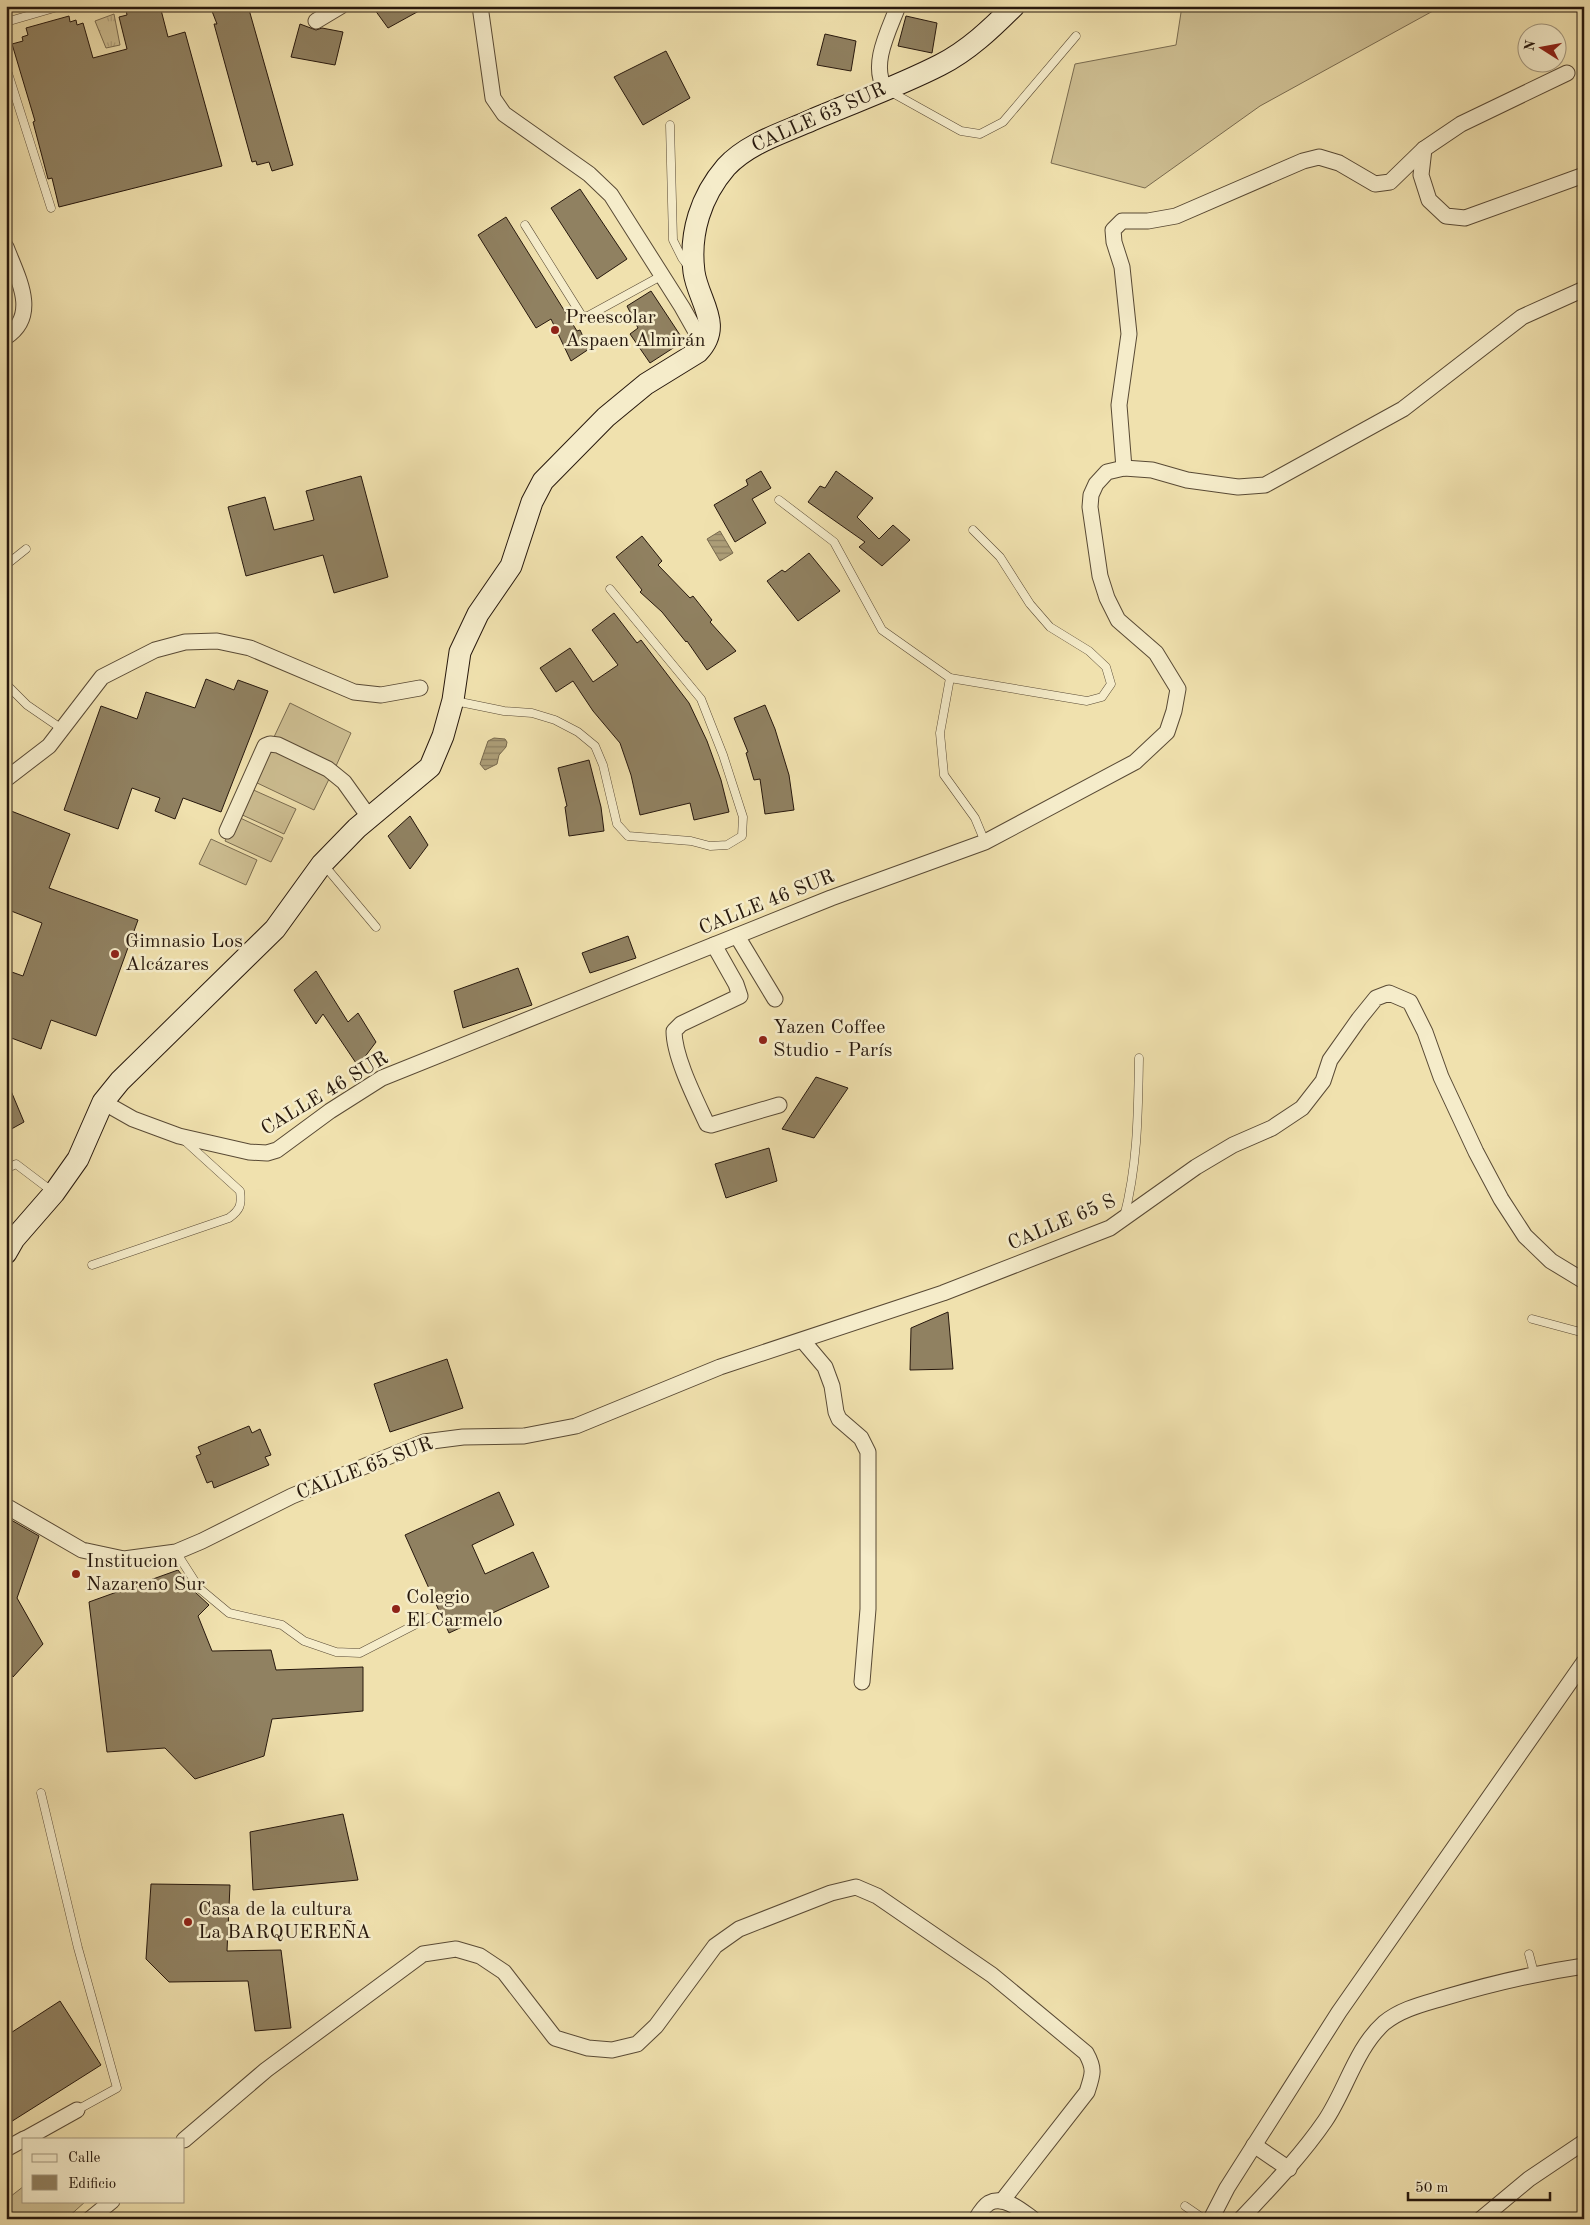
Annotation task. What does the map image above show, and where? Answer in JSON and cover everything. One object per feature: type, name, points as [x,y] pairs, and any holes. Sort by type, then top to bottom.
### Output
[{"type":"street","points":[[316,21],[341,6]]},
{"type":"street","points":[[6,1253],[22,1229],[54,1193],[78,1159],[103,1102],[120,1081],[275,930],[322,864],[369,817],[430,767],[443,736],[453,700],[460,652],[478,614],[511,566],[532,502],[543,481],[606,417],[646,384],[696,352],[682,307],[611,195],[589,174],[504,114],[493,98],[480,6]]},
{"type":"street","points":[[885,88],[879,79],[879,66],[885,40],[898,6]]},
{"type":"street","name":"CALLE 63 SUR","points":[[696,352],[711,328],[708,310],[694,273],[692,245],[699,211],[714,182],[728,165],[757,144],[942,64],[989,31],[1014,6]]},
{"type":"street","points":[[1567,73],[1461,124],[1424,149],[1390,182],[1374,184],[1339,163],[1318,157],[1303,161],[1176,216],[1148,221],[1122,221],[1113,230],[1114,242],[1122,267],[1129,334],[1119,405],[1124,468],[1152,470],[1187,480],[1238,487],[1265,485],[1403,409],[1522,317],[1584,289]]},
{"type":"street","points":[[1424,149],[1421,174],[1429,200],[1446,216],[1465,218],[1584,175]]},
{"type":"street","points":[[6,247],[25,298],[24,313],[16,330],[6,337]]},
{"type":"street","name":"CALLE 46 SUR","points":[[103,1102],[133,1119],[180,1136],[249,1152],[267,1153],[277,1150],[382,1078],[831,898],[985,842],[1135,762],[1167,732],[1174,712],[1178,689],[1156,653],[1118,620],[1107,598],[1100,576],[1090,507],[1091,495],[1096,484],[1107,472],[1124,468]]},
{"type":"street","points":[[6,779],[49,746],[102,677],[155,650],[185,642],[218,641],[250,648],[354,692],[381,695],[420,688]]},
{"type":"street","points":[[226,831],[265,746],[270,744],[278,745],[328,769],[344,782],[369,817]]},
{"type":"street","points":[[737,936],[775,999]]},
{"type":"street","points":[[714,945],[736,984],[740,996],[681,1024],[674,1031],[674,1045],[708,1124],[717,1125],[779,1105]]},
{"type":"street","name":"CALLE 65 S","points":[[764,1353],[943,1293],[1110,1228],[1123,1221],[1196,1168],[1233,1145],[1272,1128],[1302,1108],[1323,1081],[1330,1060],[1376,998],[1390,992],[1410,1002],[1425,1032],[1441,1077],[1464,1127],[1501,1198],[1525,1236],[1551,1261],[1584,1281]]},
{"type":"street","points":[[803,1341],[825,1368],[832,1386],[839,1419],[861,1438],[868,1452],[868,1609],[862,1682]]},
{"type":"street","name":"CALLE 65 SUR","points":[[6,1506],[82,1550],[124,1559],[176,1552],[292,1496],[424,1442],[463,1437],[524,1436],[576,1426],[720,1367],[764,1353]]},
{"type":"street","points":[[1211,2219],[1227,2188],[1339,2012],[1584,1662]]},
{"type":"street","points":[[185,2139],[266,2070],[423,1954],[456,1949],[480,1956],[504,1972],[555,2038],[588,2048],[612,2050],[637,2044],[656,2026],[715,1946],[739,1929],[831,1893],[856,1887],[877,1896],[992,1975],[1086,2053],[1092,2064],[1093,2075],[1087,2092],[1002,2201]]},
{"type":"street","points":[[1241,2219],[1288,2169],[1326,2119],[1368,2044],[1384,2024],[1404,2010],[1534,1973],[1584,1966]]},
{"type":"street","points":[[26,2138],[77,2110]]},
{"type":"street","points":[[6,2149],[22,2140]]},
{"type":"street","points":[[1481,2219],[1529,2179],[1584,2142]]},
{"type":"street","points":[[1254,2146],[1288,2169]]},
{"type":"street","points":[[976,2219],[989,2204],[1002,2201],[1033,2219]]},
{"type":"street","points":[[90,2219],[111,2202]]},
{"type":"lane","points":[[6,22],[62,6]]},
{"type":"lane","points":[[885,88],[961,132],[980,134],[1003,122],[1076,36]]},
{"type":"lane","points":[[6,68],[50,208]]},
{"type":"lane","points":[[670,124],[673,240],[682,258],[694,273]]},
{"type":"lane","points":[[525,226],[582,316],[588,316],[661,276]]},
{"type":"lane","points":[[779,500],[834,542],[882,630],[950,678],[1087,701],[1102,697],[1111,684],[1106,666],[1089,651],[1050,627],[1030,604],[1000,557],[974,530]]},
{"type":"lane","points":[[6,565],[26,549]]},
{"type":"lane","points":[[453,700],[504,711],[532,713],[555,720],[578,732],[595,746],[603,765],[617,824],[628,836],[691,841],[710,846],[727,845],[742,836],[743,817],[723,756],[701,699],[610,588]]},
{"type":"lane","points":[[950,678],[940,733],[944,775],[974,818],[985,842]]},
{"type":"lane","points":[[6,684],[27,705],[62,729]]},
{"type":"lane","points":[[322,864],[330,876],[376,927]]},
{"type":"lane","points":[[1123,1221],[1132,1189],[1137,1153],[1139,1058]]},
{"type":"lane","points":[[92,1265],[229,1218],[238,1211],[242,1203],[240,1191],[180,1136]]},
{"type":"lane","points":[[6,1169],[16,1164],[54,1193]]},
{"type":"lane","points":[[1532,1319],[1584,1334]]},
{"type":"lane","points":[[176,1552],[199,1588],[229,1613],[282,1626],[304,1641],[336,1652],[360,1653],[428,1618]]},
{"type":"lane","points":[[42,1793],[78,1948],[117,2088],[77,2110]]},
{"type":"lane","points":[[1529,1954],[1534,1973]]},
{"type":"lane","points":[[1185,2206],[1204,2219]]},
{"type":"green space","points":[[1182,6],[1442,6],[1260,106],[1145,188],[1051,163],[1075,64],[1176,45]]},
{"type":"green space","points":[[114,14],[120,45],[106,48],[95,21]]},
{"type":"green space","points":[[290,703],[351,733],[336,766],[274,737]]},
{"type":"green space","points":[[268,747],[330,777],[314,810],[253,781]]},
{"type":"green space","points":[[249,788],[296,809],[284,834],[238,813]]},
{"type":"green space","points":[[236,816],[283,838],[271,862],[225,841]]},
{"type":"green space","points":[[211,839],[257,860],[246,885],[199,864]]},
{"type":"green space","points":[[22,2188],[22,2202],[85,2202],[66,2219],[6,2219],[6,2200]]},
{"type":"shaded area","points":[[720,531],[733,553],[720,561],[707,539]]},
{"type":"shaded area","points":[[494,738],[505,739],[507,742],[506,747],[499,755],[497,764],[485,770],[480,764],[488,741]]},
{"type":"building","points":[[140,6],[160,6],[168,37],[185,32],[222,166],[59,207],[52,178],[48,179],[33,122],[35,121],[12,44],[23,41],[22,37],[28,35],[26,28],[69,16],[70,22],[76,20],[77,25],[83,23],[93,58],[127,49],[119,17],[127,15],[126,10]]},
{"type":"building","points":[[210,6],[248,6],[293,165],[272,171],[269,162],[257,165],[256,161],[252,162],[214,24],[217,24]]},
{"type":"building","points":[[372,6],[428,6],[388,28]]},
{"type":"building","points":[[906,16],[937,23],[932,53],[898,46]]},
{"type":"building","points":[[300,24],[316,30],[322,28],[343,32],[335,65],[291,57]]},
{"type":"building","points":[[825,34],[856,41],[851,71],[817,65]]},
{"type":"building","points":[[666,51],[690,98],[643,125],[614,77]]},
{"type":"building","points":[[580,189],[627,259],[597,279],[551,208]]},
{"type":"building","points":[[506,217],[577,331],[580,330],[589,349],[571,361],[551,319],[536,328],[478,235]]},
{"type":"building","points":[[651,291],[684,341],[650,363],[630,334],[638,328],[627,306]]},
{"type":"building","points":[[761,471],[771,488],[752,499],[766,523],[735,542],[714,505],[748,485],[746,480]]},
{"type":"building","points":[[836,471],[873,498],[857,517],[879,539],[893,525],[910,540],[882,566],[859,547],[865,542],[808,502],[820,486],[825,488]]},
{"type":"building","points":[[361,476],[388,577],[334,593],[323,555],[246,576],[228,507],[265,497],[274,530],[314,520],[306,491]]},
{"type":"building","points":[[642,536],[662,561],[658,565],[690,598],[693,596],[712,620],[710,622],[736,651],[707,670],[687,641],[662,612],[640,592],[642,590],[616,557]]},
{"type":"building","points":[[809,553],[840,591],[798,621],[767,581],[782,570],[785,572]]},
{"type":"building","points":[[614,613],[637,643],[641,640],[689,703],[707,741],[721,780],[729,812],[694,820],[690,803],[640,815],[631,775],[620,743],[593,711],[573,681],[556,692],[540,668],[570,648],[593,682],[618,665],[592,630]]},
{"type":"building","points":[[206,679],[234,690],[238,680],[268,691],[221,812],[183,798],[175,819],[155,811],[160,798],[132,788],[118,829],[64,810],[101,706],[137,719],[146,692],[195,708]]},
{"type":"building","points":[[765,705],[775,729],[789,775],[794,810],[765,814],[760,779],[754,780],[746,753],[748,752],[734,718]]},
{"type":"building","points":[[589,760],[601,807],[604,831],[569,836],[565,807],[567,806],[558,768]]},
{"type":"building","points":[[6,809],[70,834],[49,888],[138,920],[96,1036],[51,1020],[41,1049],[6,1036],[6,970],[23,976],[42,923],[6,909]]},
{"type":"building","points":[[410,816],[428,845],[410,869],[388,836]]},
{"type":"building","points":[[628,936],[636,958],[590,973],[582,953]]},
{"type":"building","points":[[518,968],[532,1005],[463,1028],[454,991]]},
{"type":"building","points":[[316,971],[348,1022],[358,1013],[376,1042],[358,1066],[323,1014],[316,1024],[294,990]]},
{"type":"building","points":[[816,1077],[848,1088],[814,1138],[782,1129]]},
{"type":"building","points":[[6,1079],[24,1122],[6,1132]]},
{"type":"building","points":[[769,1148],[777,1181],[726,1198],[715,1164]]},
{"type":"building","points":[[948,1312],[953,1369],[910,1370],[911,1328]]},
{"type":"building","points":[[447,1359],[463,1408],[390,1432],[374,1384]]},
{"type":"building","points":[[249,1426],[252,1433],[260,1429],[271,1455],[265,1457],[269,1465],[214,1488],[212,1481],[207,1483],[196,1456],[201,1454],[198,1447]]},
{"type":"building","points":[[499,1492],[514,1525],[472,1545],[485,1574],[533,1552],[549,1587],[449,1633],[405,1535]]},
{"type":"building","points":[[6,1517],[39,1536],[17,1598],[43,1644],[13,1677],[6,1662]]},
{"type":"building","points":[[178,1570],[195,1592],[209,1605],[198,1616],[212,1651],[271,1650],[276,1670],[363,1667],[363,1711],[272,1719],[264,1756],[195,1779],[165,1748],[107,1752],[89,1602]]},
{"type":"building","points":[[343,1814],[358,1880],[253,1890],[250,1832]]},
{"type":"building","name":"Casa de la cultura La BARQUEREÑA","points":[[151,1884],[230,1885],[227,1951],[281,1950],[291,2028],[255,2031],[248,1981],[169,1982],[146,1959]]},
{"type":"building","points":[[60,2001],[101,2065],[6,2125],[6,2036]]},
{"type":"place","name":"Preescolar Aspaen Almirán","points":[[555,330]]},
{"type":"place","name":"Gimnasio Los Alcázares","points":[[115,954]]},
{"type":"place","name":"Yazen Coffee Studio - París","points":[[763,1040]]},
{"type":"place","name":"Institucion Nazareno Sur","points":[[76,1574]]},
{"type":"place","name":"Colegio El Carmelo","points":[[396,1609]]},
{"type":"place","name":"Casa de la cultura La BARQUEREÑA","points":[[188,1922]]}]
